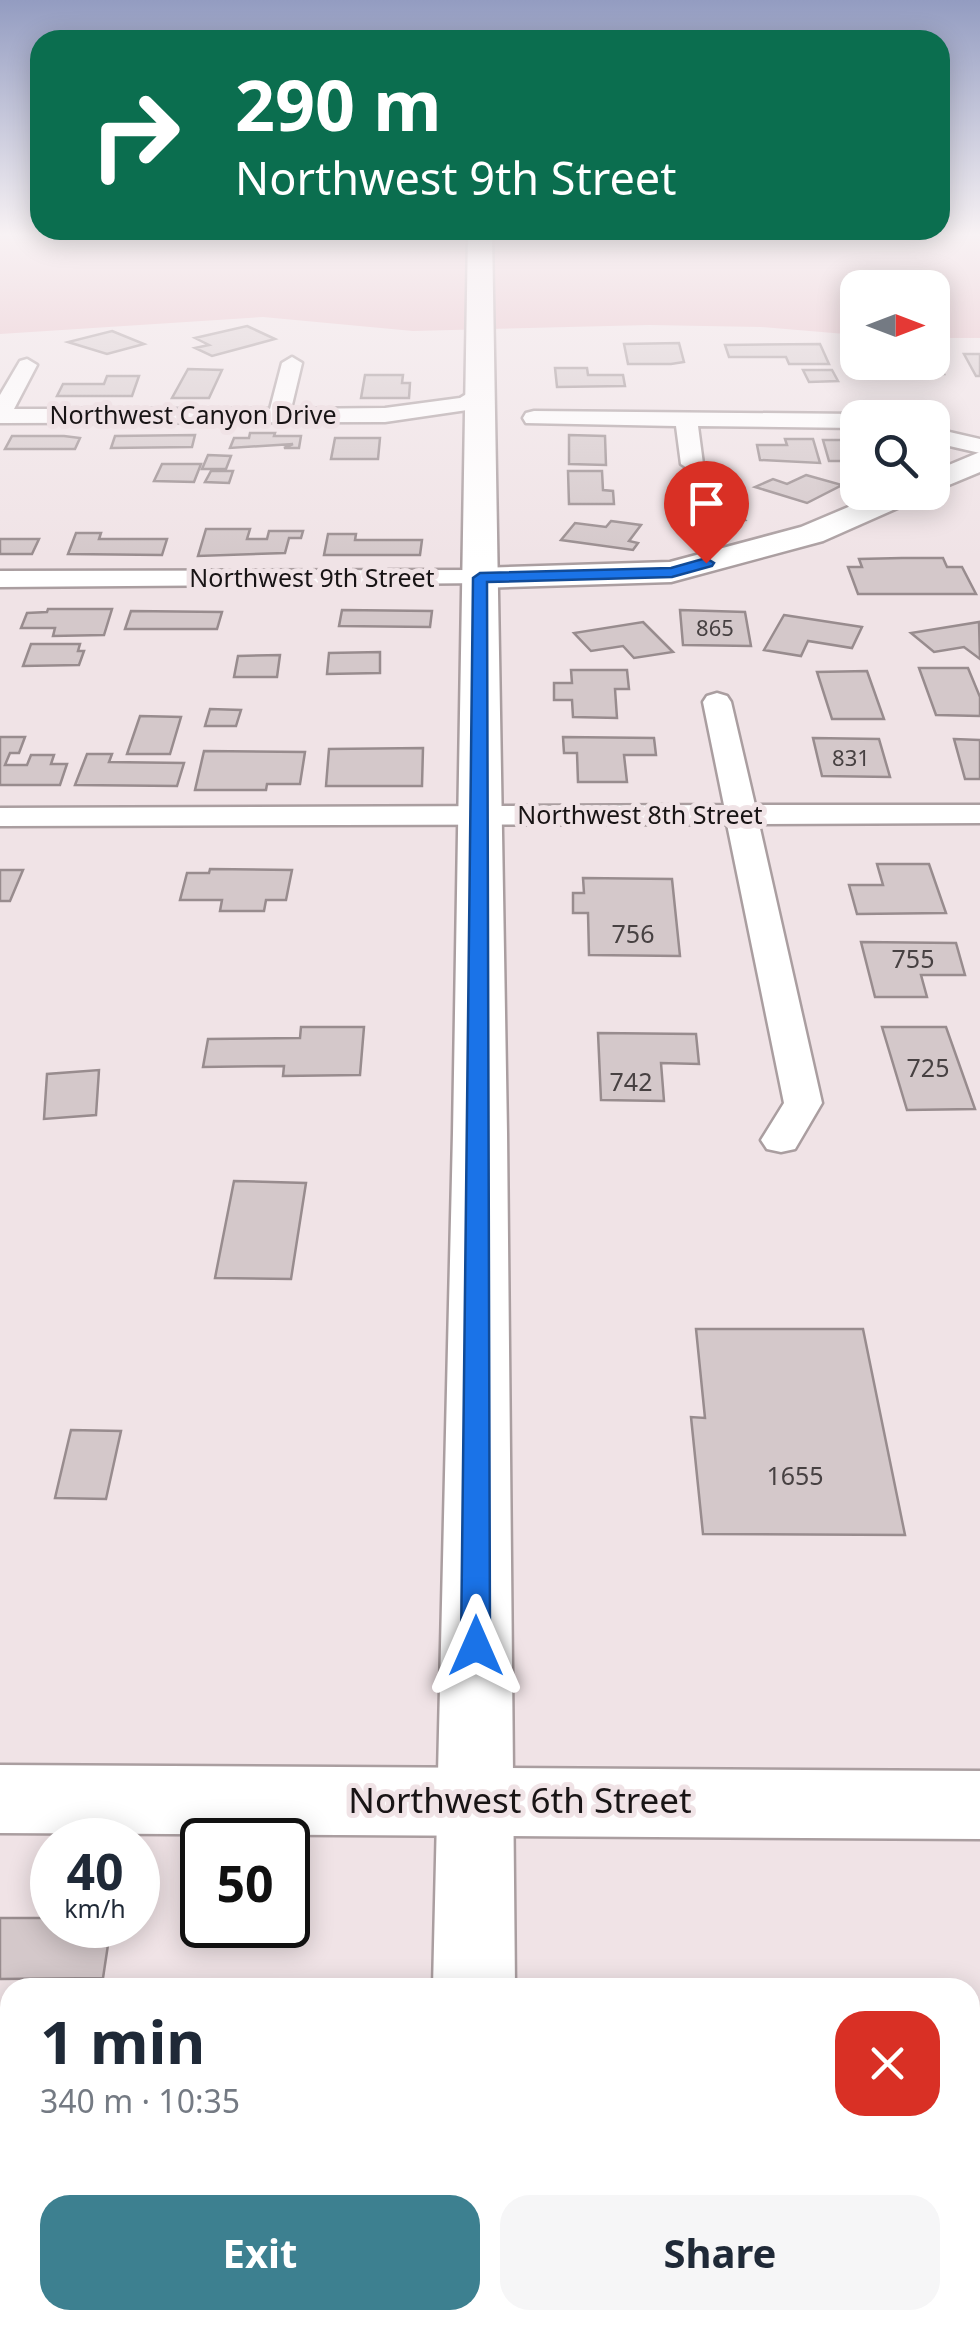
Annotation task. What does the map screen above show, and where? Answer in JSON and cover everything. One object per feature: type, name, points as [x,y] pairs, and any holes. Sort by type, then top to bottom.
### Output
[{"type":"main road","points":[[474,1978],[480,815],[478,342]]},
{"type":"main road","name":"Northwest 6th Street","points":[[0,1799],[980,1805]]},
{"type":"street","points":[[279,415],[292,363]]},
{"type":"street","points":[[0,415],[27,366]]},
{"type":"street","name":"Northwest Canyon Drive","points":[[385,415],[466,404],[478,394]]},
{"type":"street","name":"Northwest Canyon Drive","points":[[0,415],[385,415],[449,422],[478,432]]},
{"type":"street","points":[[534,418],[840,420]]},
{"type":"street","points":[[686,420],[692,464]]},
{"type":"street","points":[[950,439],[980,446]]},
{"type":"street","points":[[950,474],[980,461]]},
{"type":"street","name":"Northwest 9th Street","points":[[0,579],[480,578],[672,572],[812,534],[868,510]]},
{"type":"street","points":[[717,702],[803,1103],[781,1140]]},
{"type":"street","name":"Northwest 8th Street","points":[[0,816],[980,814]]},
{"type":"building","points":[[68,342],[138,342],[144,344],[107,354]]},
{"type":"building","points":[[202,342],[265,342],[212,356],[195,348],[209,345]]},
{"type":"building","points":[[679,343],[684,362],[628,364],[624,344]]},
{"type":"building","points":[[820,344],[829,364],[789,364],[786,357],[729,357],[725,345]]},
{"type":"building","points":[[964,354],[980,354],[980,376],[976,376]]},
{"type":"building","points":[[555,368],[587,368],[588,375],[623,375],[625,386],[557,387]]},
{"type":"building","points":[[188,369],[222,370],[209,398],[172,398]]},
{"type":"building","points":[[803,370],[832,370],[838,381],[809,382]]},
{"type":"building","points":[[365,375],[403,375],[402,383],[410,383],[409,398],[361,398]]},
{"type":"building","points":[[107,376],[139,376],[132,396],[57,396],[63,384],[104,384]]},
{"type":"building","points":[[250,433],[301,436],[299,448],[284,448],[293,444],[230,448],[234,438],[249,438]]},
{"type":"building","points":[[195,435],[192,447],[111,448],[115,436]]},
{"type":"building","points":[[569,435],[605,436],[606,465],[569,464]]},
{"type":"building","points":[[12,436],[80,438],[75,449],[5,449]]},
{"type":"building","points":[[335,438],[380,438],[378,459],[331,459]]},
{"type":"building","points":[[785,439],[813,439],[820,463],[760,460],[757,445],[787,445]]},
{"type":"building","points":[[823,440],[840,440],[840,461],[829,461]]},
{"type":"building","points":[[208,455],[231,456],[226,469],[202,469]]},
{"type":"building","points":[[162,464],[201,464],[194,482],[154,481]]},
{"type":"building","points":[[211,471],[233,471],[229,483],[205,482]]},
{"type":"building","points":[[568,471],[602,471],[603,490],[613,491],[614,504],[569,504]]},
{"type":"building","points":[[806,475],[840,486],[807,503],[755,487],[773,479],[787,484]]},
{"type":"building","points":[[723,496],[745,520],[684,526],[671,509],[700,507],[694,499]]},
{"type":"building","points":[[611,521],[641,525],[629,541],[638,543],[633,550],[561,540],[575,523],[606,527]]},
{"type":"building","points":[[206,529],[250,529],[247,539],[267,539],[269,531],[303,531],[301,538],[289,538],[285,553],[198,556]]},
{"type":"building","points":[[76,533],[101,533],[99,539],[167,539],[162,555],[68,554]]},
{"type":"building","points":[[328,534],[356,534],[355,540],[422,540],[420,555],[324,555]]},
{"type":"building","points":[[0,539],[39,539],[32,554],[0,554]]},
{"type":"building","points":[[943,558],[947,567],[962,567],[976,594],[858,594],[848,567],[862,567],[859,559]]},
{"type":"building","points":[[48,609],[112,609],[104,635],[53,636],[55,628],[21,628],[27,613]]},
{"type":"building","points":[[342,610],[432,611],[430,627],[339,626]]},
{"type":"building","points":[[680,610],[745,612],[751,646],[683,645]]},
{"type":"building","points":[[131,611],[222,612],[217,629],[125,629]]},
{"type":"building","points":[[784,615],[862,627],[852,648],[808,641],[801,656],[764,650]]},
{"type":"building","points":[[643,622],[673,652],[634,658],[623,646],[591,651],[574,633]]},
{"type":"building","points":[[979,622],[980,659],[964,647],[934,652],[911,633]]},
{"type":"building","points":[[31,644],[80,644],[78,651],[84,651],[79,665],[23,666]]},
{"type":"building","points":[[380,652],[380,673],[327,674],[329,653]]},
{"type":"building","points":[[280,655],[277,677],[234,677],[238,656]]},
{"type":"building","points":[[919,668],[968,668],[980,697],[980,716],[936,715]]},
{"type":"building","points":[[571,670],[627,670],[629,689],[615,689],[617,718],[573,717],[572,700],[554,700],[554,683],[572,683]]},
{"type":"building","points":[[867,671],[884,719],[832,719],[817,672]]},
{"type":"building","points":[[210,709],[241,710],[236,726],[205,726]]},
{"type":"building","points":[[140,716],[181,717],[170,754],[127,754]]},
{"type":"building","points":[[0,737],[25,737],[19,753],[10,753],[5,765],[27,765],[31,755],[54,755],[51,764],[67,764],[60,785],[0,785]]},
{"type":"building","points":[[563,737],[654,738],[656,755],[624,755],[627,782],[578,782],[577,753],[564,753]]},
{"type":"building","points":[[813,738],[879,739],[890,777],[822,776]]},
{"type":"building","points":[[954,739],[980,740],[980,779],[965,779]]},
{"type":"building","points":[[423,748],[422,786],[326,786],[329,749]]},
{"type":"building","points":[[204,751],[305,752],[300,784],[267,784],[266,790],[195,790]]},
{"type":"building","points":[[87,754],[112,754],[109,762],[184,763],[177,786],[75,785]]},
{"type":"building","points":[[877,864],[929,864],[946,913],[857,914],[849,885],[883,885]]},
{"type":"building","points":[[210,869],[292,870],[286,900],[266,900],[264,911],[220,911],[222,900],[180,900],[187,873],[209,873]]},
{"type":"building","points":[[0,870],[23,870],[10,901],[0,901]]},
{"type":"building","points":[[583,878],[672,879],[680,956],[589,955],[588,913],[573,913],[573,893],[584,893]]},
{"type":"building","points":[[861,942],[956,943],[965,975],[921,975],[927,997],[875,997]]},
{"type":"building","points":[[301,1027],[364,1027],[360,1075],[283,1076],[284,1066],[203,1067],[208,1039],[300,1038]]},
{"type":"building","points":[[882,1027],[946,1027],[975,1109],[907,1110]]},
{"type":"building","points":[[598,1033],[696,1034],[699,1064],[661,1063],[664,1101],[601,1100]]},
{"type":"building","points":[[99,1070],[96,1115],[44,1119],[47,1074]]},
{"type":"building","points":[[234,1181],[306,1183],[291,1279],[215,1278]]},
{"type":"building","points":[[696,1329],[863,1329],[905,1535],[703,1534],[691,1417],[705,1418]]},
{"type":"building","points":[[71,1430],[121,1431],[106,1499],[55,1498]]},
{"type":"building","points":[[0,1918],[30,1918],[30,1948],[108,1948],[103,1978],[0,1978]]},
{"type":"route","points":[[476,1646],[480,578],[672,572],[706,563]]}]
